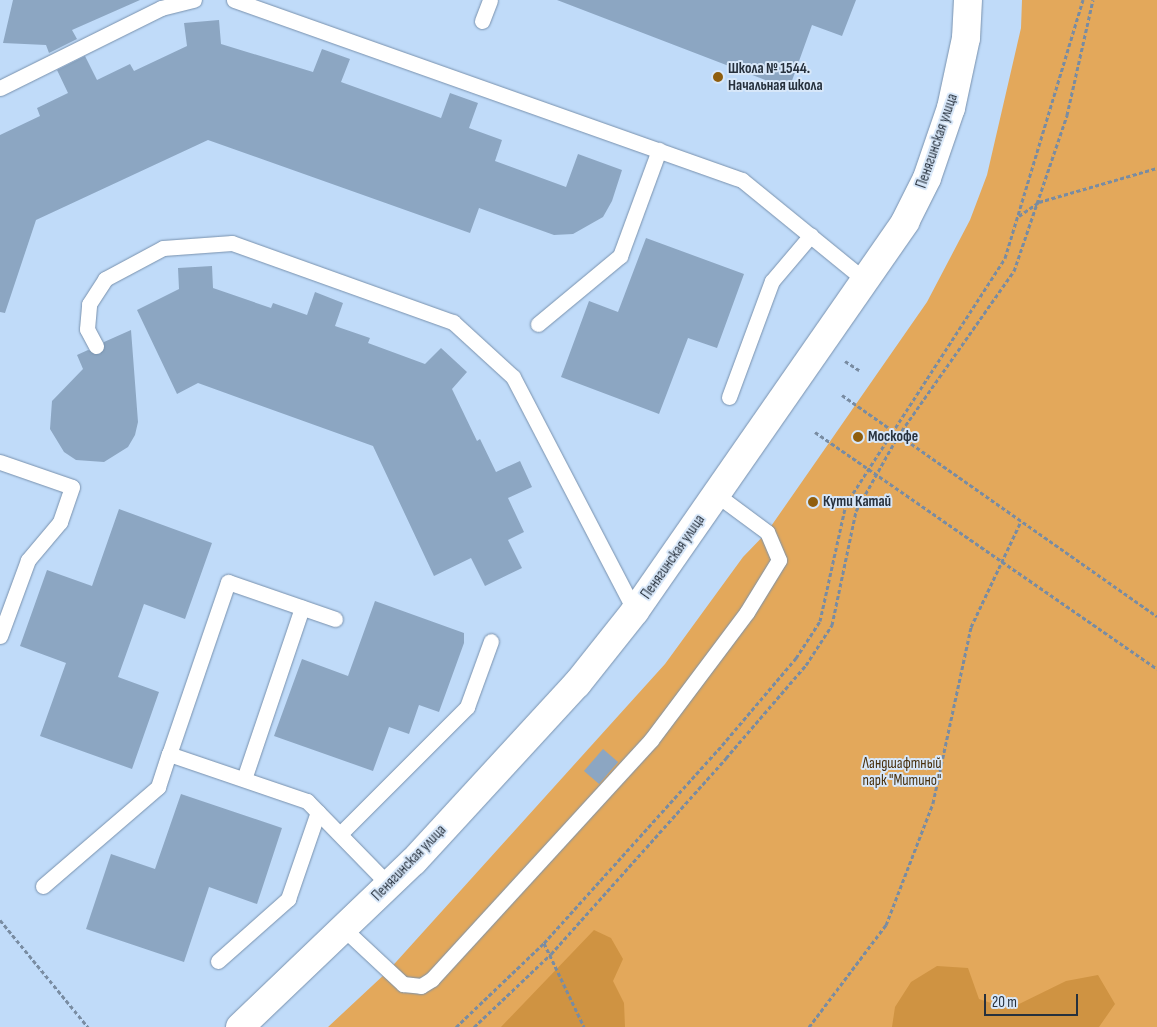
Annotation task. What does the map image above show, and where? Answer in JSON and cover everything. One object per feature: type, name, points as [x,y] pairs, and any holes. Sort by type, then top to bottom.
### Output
[{"type":"street","name":"Пенягинская улица","points":[[240,1027],[389,885],[577,684],[635,611],[866,281],[928,178],[951,108],[966,38],[968,0]]},
{"type":"lane","points":[[0,88],[161,8],[194,0]]},
{"type":"lane","points":[[234,0],[742,180],[866,281]]},
{"type":"lane","points":[[482,21],[490,0]]},
{"type":"lane","points":[[538,324],[620,256],[659,150]]},
{"type":"lane","points":[[729,397],[772,281],[811,235]]},
{"type":"lane","points":[[96,346],[87,329],[89,304],[105,279],[163,248],[232,243],[453,322],[513,377],[635,611]]},
{"type":"lane","points":[[0,462],[72,487],[60,522],[28,560],[0,636]]},
{"type":"lane","points":[[344,929],[403,984],[421,986],[432,979],[651,740],[747,612],[779,560],[767,532],[717,495]]},
{"type":"lane","points":[[43,886],[158,787],[228,582],[335,619]]},
{"type":"lane","points":[[244,779],[302,608]]},
{"type":"lane","points":[[340,834],[467,707],[491,641]]},
{"type":"lane","points":[[170,754],[306,801],[389,885]]},
{"type":"lane","points":[[218,961],[288,899],[318,812]]},
{"type":"path","points":[[456,1027],[544,943],[796,658],[820,621],[837,529],[867,467],[890,430],[984,293],[1005,258],[1083,0]]},
{"type":"path","points":[[474,1027],[551,954],[726,758],[816,649],[832,625],[839,600],[856,510],[898,436],[1014,271],[1067,116],[1093,0]]},
{"type":"path","points":[[1018,216],[1039,202],[1157,168]]},
{"type":"path","points":[[837,355],[859,370]]},
{"type":"path","points":[[842,395],[1157,616]]},
{"type":"path","points":[[815,432],[1002,559],[1157,669]]},
{"type":"path","points":[[809,1027],[886,925],[933,803],[972,627],[1021,521]]},
{"type":"path","points":[[0,920],[88,1027]]},
{"type":"path","points":[[544,943],[551,954],[584,1027]]},
{"type":"green space","name":"Ландшафтный парк \"Митино\"","points":[[1022,0],[1157,0],[1157,1027],[328,1027],[387,972],[665,664],[743,557],[767,532],[927,302],[970,220],[987,175],[1021,28]]},
{"type":"shaded area","points":[[594,930],[611,938],[623,959],[613,981],[624,1003],[625,1027],[501,1027]]},
{"type":"shaded area","points":[[937,966],[968,968],[979,999],[1009,1009],[1066,981],[1098,975],[1115,1004],[1099,1027],[892,1027],[895,1007],[911,982]]},
{"type":"building","points":[[13,0],[140,0],[72,30],[77,39],[49,53],[46,45],[3,43]]},
{"type":"building","points":[[557,0],[856,0],[842,36],[812,25],[789,89]]},
{"type":"building","points":[[219,20],[221,44],[313,72],[322,49],[350,59],[341,82],[441,118],[450,93],[478,103],[469,128],[502,140],[495,161],[566,187],[578,154],[622,170],[612,201],[603,217],[573,234],[554,235],[479,208],[470,233],[208,140],[36,220],[5,313],[0,312],[0,135],[40,116],[37,108],[68,93],[57,70],[85,56],[97,80],[130,64],[134,71],[187,46],[184,23]]},
{"type":"building","points":[[646,238],[744,274],[717,348],[688,338],[659,414],[561,377],[589,301],[618,312]]},
{"type":"building","points":[[212,266],[213,288],[271,308],[273,303],[307,315],[315,292],[343,303],[335,326],[370,338],[368,343],[425,364],[441,348],[467,372],[452,389],[477,441],[480,439],[496,472],[520,461],[532,487],[508,498],[524,532],[508,540],[522,568],[485,586],[471,558],[434,576],[373,446],[198,383],[177,394],[137,310],[179,289],[178,268]]},
{"type":"building","points":[[131,330],[138,422],[135,435],[128,447],[104,462],[76,460],[64,452],[50,429],[52,401],[83,369],[77,355],[88,350],[100,354],[104,342]]},
{"type":"building","points":[[119,509],[212,543],[185,619],[144,604],[118,677],[159,692],[132,769],[40,736],[66,663],[20,646],[47,570],[92,586]]},
{"type":"building","points":[[375,601],[464,633],[464,643],[439,712],[419,705],[409,734],[389,727],[373,771],[274,736],[302,659],[348,676]]},
{"type":"building","points":[[603,749],[618,762],[599,784],[584,771]]},
{"type":"building","points":[[181,794],[282,828],[257,904],[209,887],[184,962],[86,929],[111,854],[155,869]]},
{"type":"place","name":"Школа № 1544. Начальная школа","points":[[718,77]]},
{"type":"place","name":"Москофе","points":[[858,437]]},
{"type":"place","name":"Кути Катай","points":[[813,502]]}]
